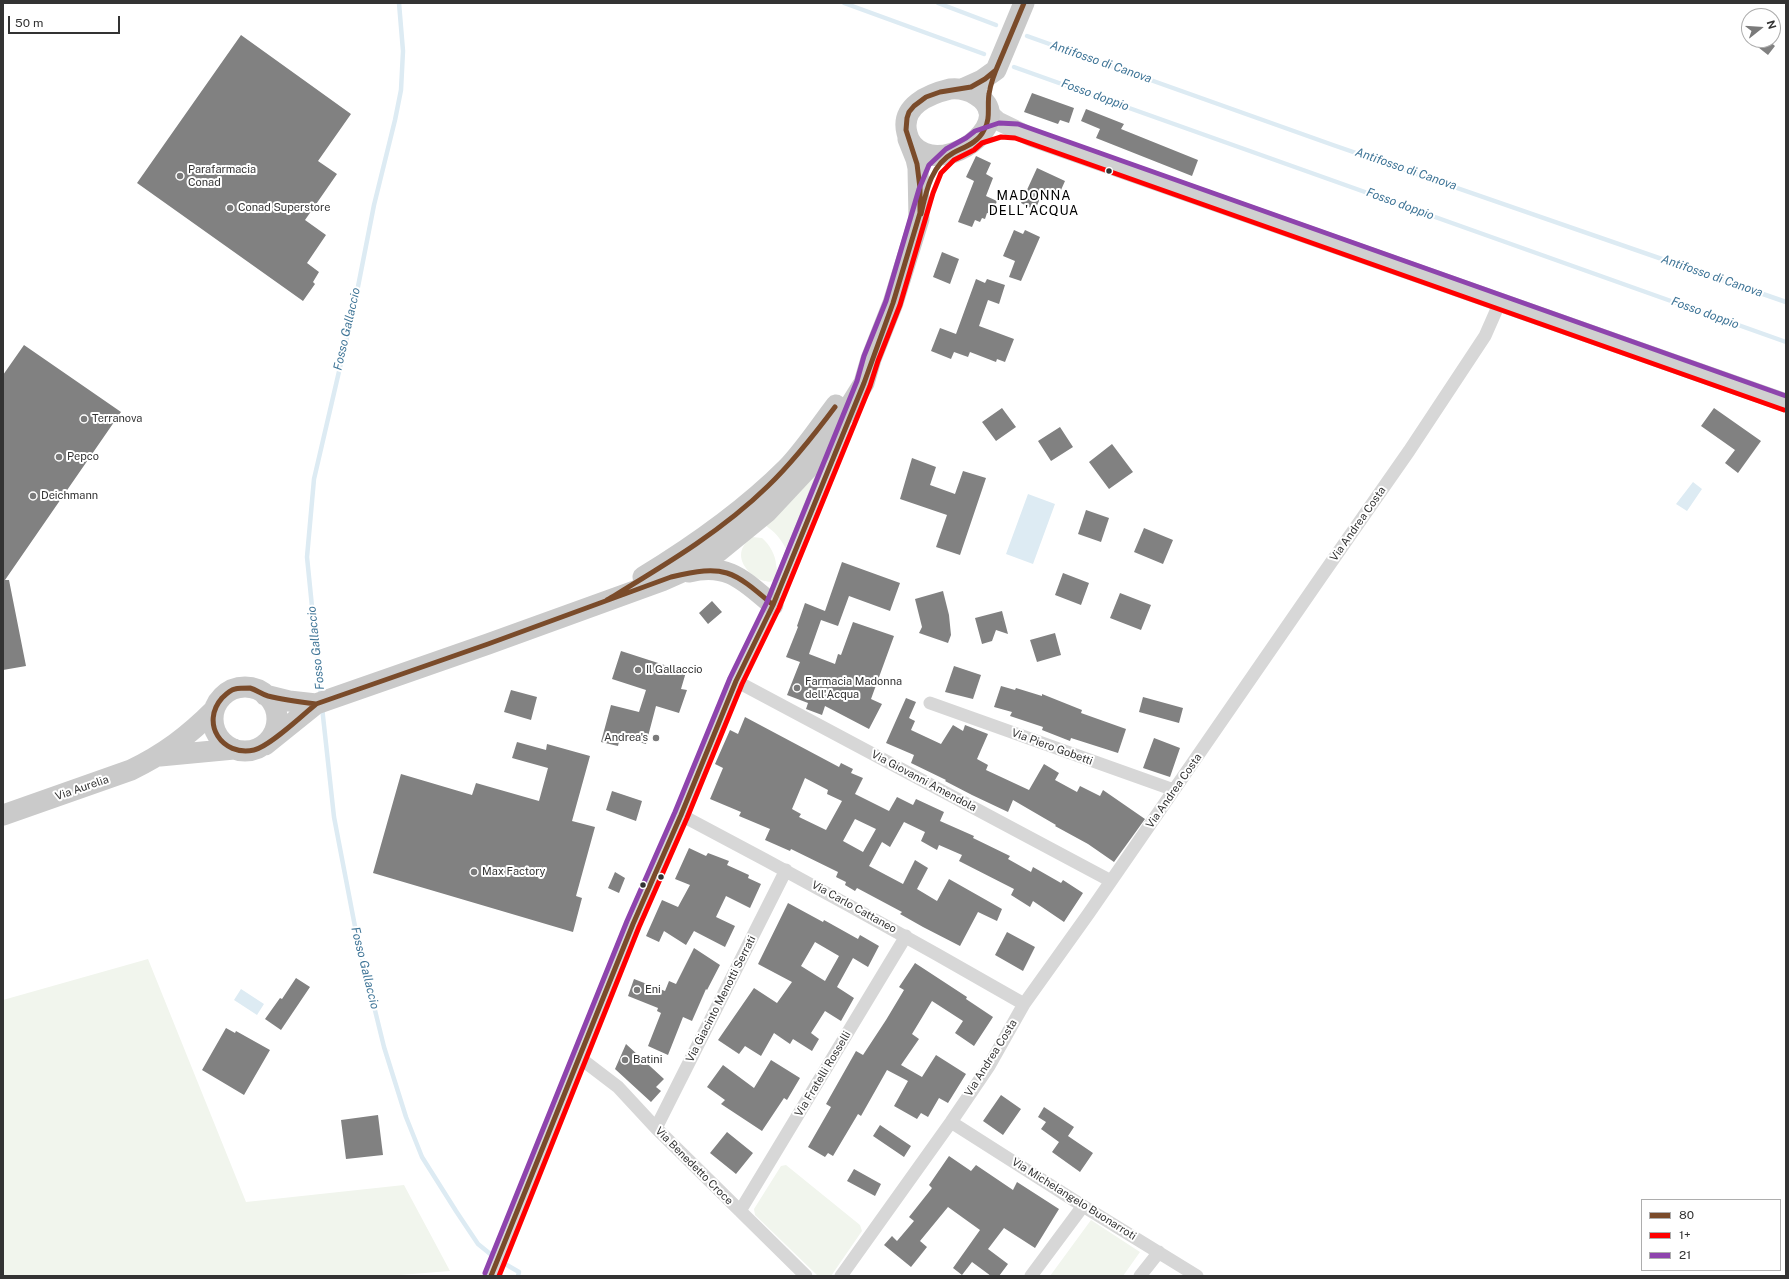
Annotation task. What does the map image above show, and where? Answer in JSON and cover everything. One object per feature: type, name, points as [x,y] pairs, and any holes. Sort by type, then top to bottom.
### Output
[{"type":"main road","points":[[316,704],[289,700],[265,694],[250,688],[234,689],[221,698],[214,710],[213,722],[216,734],[224,743],[234,749],[250,751],[265,745],[316,704],[488,644],[671,577],[689,569],[718,552],[767,512],[819,455],[864,383],[871,359],[889,313],[919,219],[930,178],[935,169],[950,154],[970,144],[983,133],[988,124],[989,91],[996,70],[1021,11]]},
{"type":"main road","points":[[962,89],[982,80],[996,70]]},
{"type":"main road","points":[[919,219],[918,168],[908,139],[906,124],[909,112],[916,104],[932,94],[950,89],[962,89],[970,91],[982,98],[988,109],[998,121],[1016,131],[1786,403]]},
{"type":"main road","points":[[978,137],[1000,130],[1016,131]]},
{"type":"main road","points":[[908,139],[912,145],[924,153],[932,155],[950,154]]},
{"type":"main road","points":[[607,600],[687,550],[744,507],[788,467],[838,402],[889,313]]},
{"type":"main road","points":[[671,577],[701,569],[723,570],[745,581],[773,605]]},
{"type":"main road","points":[[265,694],[273,703],[277,720],[275,731],[265,745]]},
{"type":"main road","name":"Via Aurelia","points":[[3,816],[131,770],[159,756],[187,736],[214,710]]},
{"type":"main road","name":"Via Aurelia","points":[[159,756],[234,749]]},
{"type":"street","name":"Via Andrea Costa","points":[[841,1276],[951,1122],[988,1066],[1024,1004],[1409,451],[1485,336],[1500,302]]},
{"type":"street","points":[[491,1276],[633,924],[681,815],[736,681],[773,605],[859,390]]},
{"type":"street","name":"Via Giovanni Amendola","points":[[736,681],[1111,881]]},
{"type":"street","name":"Via Piero Gobetti","points":[[930,703],[1174,790]]},
{"type":"street","name":"Via Carlo Cattaneo","points":[[681,815],[786,870],[906,936],[1024,1004]]},
{"type":"street","name":"Via Giacinto Menotti Serrati","points":[[656,1128],[786,870]]},
{"type":"street","name":"Via Fratelli Rosselli","points":[[740,1212],[906,936]]},
{"type":"street","name":"Via Benedetto Croce","points":[[580,1058],[618,1088],[656,1128],[806,1276]]},
{"type":"street","name":"Via Michelangelo Buonarroti","points":[[951,1122],[1197,1276]]},
{"type":"street","points":[[1031,1276],[1083,1206]]},
{"type":"street","points":[[1140,1276],[1159,1252]]},
{"type":"shaded area","points":[[822,462],[788,553],[778,536],[763,524]]},
{"type":"shaded area","points":[[1693,482],[1702,489],[1687,511],[1676,504]]},
{"type":"shaded area","points":[[1028,494],[1055,504],[1033,564],[1006,554]]},
{"type":"shaded area","points":[[752,537],[762,538],[770,547],[776,561],[777,573],[776,577],[772,581],[766,581],[758,578],[744,565],[741,556],[743,546]]},
{"type":"shaded area","points":[[148,959],[246,1202],[404,1185],[450,1271],[387,1276],[3,1276],[3,1000]]},
{"type":"shaded area","points":[[241,989],[264,1004],[257,1015],[234,1000]]},
{"type":"shaded area","points":[[786,1165],[860,1225],[862,1231],[831,1276],[818,1276],[755,1215],[754,1209],[781,1166]]},
{"type":"shaded area","points":[[1091,1220],[1140,1252],[1123,1276],[1050,1276]]},
{"type":"building","points":[[241,35],[351,114],[318,161],[337,174],[305,220],[326,235],[307,263],[319,272],[313,282],[315,284],[303,301],[137,183]]},
{"type":"building","points":[[1759,48],[1773,48],[1768,55]]},
{"type":"building","points":[[1032,93],[1074,108],[1069,123],[1060,120],[1058,124],[1024,112]]},
{"type":"building","points":[[1086,109],[1124,124],[1121,129],[1198,160],[1192,176],[1096,138],[1100,129],[1081,121]]},
{"type":"building","points":[[976,156],[991,163],[986,174],[993,178],[986,196],[997,201],[992,214],[987,213],[985,219],[982,218],[980,222],[975,220],[972,227],[958,222],[974,181],[966,177]]},
{"type":"building","points":[[1037,168],[1065,181],[1057,199],[1043,192],[1035,210],[1021,203]]},
{"type":"building","points":[[1014,230],[1023,234],[1025,230],[1040,237],[1021,281],[1009,277],[1015,261],[1003,256]]},
{"type":"building","points":[[942,252],[959,259],[950,284],[933,277]]},
{"type":"building","points":[[976,279],[985,283],[987,279],[1005,285],[999,304],[988,300],[979,326],[1014,339],[1005,362],[997,359],[996,362],[970,352],[968,357],[954,352],[951,359],[931,351],[940,328],[956,334]]},
{"type":"building","points":[[24,345],[121,412],[5,580],[9,580],[26,666],[3,670],[3,375]]},
{"type":"building","points":[[1002,408],[1016,427],[996,441],[982,422]]},
{"type":"building","points":[[1714,408],[1761,441],[1738,473],[1725,463],[1735,450],[1701,426]]},
{"type":"building","points":[[1060,427],[1073,447],[1051,461],[1038,441]]},
{"type":"building","points":[[1112,444],[1133,472],[1109,489],[1089,462]]},
{"type":"building","points":[[912,458],[936,467],[930,485],[955,494],[963,471],[986,478],[960,555],[936,547],[947,515],[900,499]]},
{"type":"building","points":[[1086,510],[1109,518],[1101,542],[1078,534]]},
{"type":"building","points":[[1144,528],[1173,540],[1163,564],[1134,552]]},
{"type":"building","points":[[842,562],[900,583],[890,611],[849,596],[838,626],[821,620],[809,654],[835,664],[838,654],[841,655],[853,622],[894,636],[871,699],[882,704],[869,729],[825,706],[822,715],[806,709],[808,703],[787,695],[800,662],[786,657],[798,627],[797,626],[805,603],[825,611]]},
{"type":"building","points":[[1063,573],[1089,583],[1081,605],[1055,595]]},
{"type":"building","points":[[943,591],[949,615],[951,635],[948,643],[919,633],[922,627],[915,599]]},
{"type":"building","points":[[1120,593],[1151,605],[1141,630],[1110,618]]},
{"type":"building","points":[[712,601],[722,612],[708,624],[699,613]]},
{"type":"building","points":[[1002,611],[1008,634],[996,630],[992,641],[982,644],[975,618]]},
{"type":"building","points":[[1055,633],[1061,655],[1037,662],[1030,640]]},
{"type":"building","points":[[621,651],[686,672],[681,689],[687,690],[679,713],[656,706],[646,744],[620,737],[618,746],[601,742],[611,705],[639,712],[646,690],[612,679]]},
{"type":"building","points":[[954,666],[981,675],[973,699],[945,692]]},
{"type":"building","points":[[1001,686],[1015,690],[1016,688],[1042,696],[1042,694],[1082,710],[1081,713],[1126,729],[1118,753],[1071,738],[1070,741],[1042,730],[1043,727],[1010,716],[1012,712],[994,707]]},
{"type":"building","points":[[511,690],[537,697],[531,720],[504,712]]},
{"type":"building","points":[[1143,697],[1183,708],[1179,723],[1139,712]]},
{"type":"building","points":[[906,698],[916,702],[909,718],[915,721],[911,730],[941,744],[953,725],[963,731],[965,725],[988,734],[977,759],[988,765],[986,770],[1029,790],[1044,764],[1059,773],[1055,780],[1077,792],[1080,786],[1100,796],[1103,790],[1145,819],[1114,862],[1088,844],[1013,800],[1008,812],[972,795],[945,781],[946,780],[911,763],[914,755],[886,743]]},
{"type":"building","points":[[745,717],[839,767],[841,763],[853,769],[851,773],[863,778],[855,794],[889,811],[897,797],[913,805],[916,799],[944,812],[940,821],[974,836],[973,838],[1010,856],[1008,859],[1031,872],[1033,867],[1061,883],[1063,880],[1083,893],[1064,922],[1033,901],[1030,907],[1011,895],[1014,889],[959,861],[962,855],[939,845],[937,850],[921,841],[925,832],[904,822],[890,847],[882,842],[869,866],[903,884],[915,860],[928,868],[917,889],[937,901],[949,879],[1002,909],[997,921],[978,912],[960,946],[923,927],[900,914],[902,912],[857,888],[855,891],[845,885],[846,882],[836,877],[838,872],[791,849],[790,851],[765,840],[770,829],[739,816],[741,812],[710,799],[723,768],[715,764],[730,730],[738,734]],"holes":[[[805,778],[828,790],[827,794],[842,801],[826,830],[799,817],[801,814],[792,809]],[[855,819],[876,829],[863,852],[843,841]]]},
{"type":"building","points":[[1154,738],[1180,748],[1170,777],[1143,768]]},
{"type":"building","points":[[517,742],[546,750],[547,744],[590,756],[572,821],[595,827],[576,896],[582,898],[573,932],[373,873],[401,774],[472,795],[476,783],[539,801],[548,768],[512,758]]},
{"type":"building","points":[[612,791],[642,801],[636,821],[606,810]]},
{"type":"building","points":[[689,848],[706,856],[708,853],[729,861],[727,865],[749,875],[748,878],[761,884],[750,908],[726,896],[716,917],[735,926],[725,947],[694,931],[686,945],[664,931],[659,942],[646,936],[662,900],[678,907],[690,885],[675,879]]},
{"type":"building","points":[[615,872],[625,878],[619,893],[608,888]]},
{"type":"building","points":[[788,903],[823,922],[824,920],[858,939],[860,935],[879,946],[868,967],[853,958],[837,987],[854,998],[841,1021],[825,1011],[811,1033],[819,1039],[812,1051],[793,1039],[790,1044],[774,1033],[761,1056],[745,1046],[739,1054],[718,1040],[754,988],[777,1003],[792,982],[758,964]],"holes":[[[815,942],[839,956],[825,981],[801,966]]]},
{"type":"building","points":[[1007,932],[1035,947],[1023,971],[995,955]]},
{"type":"building","points":[[694,948],[720,965],[707,990],[706,989],[692,1021],[683,1017],[668,1055],[648,1046],[661,1013],[657,1011],[658,1008],[628,996],[634,979],[665,991],[669,981],[676,984]]},
{"type":"building","points":[[915,963],[967,997],[966,999],[993,1017],[974,1046],[955,1033],[963,1021],[932,1001],[912,1034],[919,1039],[901,1065],[922,1077],[936,1055],[966,1074],[948,1103],[939,1098],[928,1117],[921,1113],[917,1119],[894,1106],[908,1081],[887,1070],[861,1116],[858,1114],[833,1156],[828,1153],[825,1157],[808,1147],[831,1107],[826,1104],[856,1051],[863,1055],[886,1020],[904,990],[899,987]]},
{"type":"building","points":[[296,978],[310,987],[281,1030],[265,1019],[280,998],[282,999]]},
{"type":"building","points":[[226,1028],[235,1033],[236,1031],[270,1050],[244,1095],[202,1070]]},
{"type":"building","points":[[626,1044],[664,1079],[656,1087],[661,1091],[651,1102],[615,1069]]},
{"type":"building","points":[[771,1060],[800,1078],[787,1100],[784,1098],[762,1131],[721,1104],[725,1100],[707,1087],[723,1065],[754,1088]]},
{"type":"building","points":[[1001,1095],[1021,1109],[1003,1135],[983,1121]]},
{"type":"building","points":[[1044,1107],[1074,1127],[1068,1136],[1093,1153],[1080,1172],[1052,1152],[1059,1142],[1041,1129],[1046,1122],[1038,1117]]},
{"type":"building","points":[[378,1115],[383,1155],[346,1159],[341,1120]]},
{"type":"building","points":[[880,1125],[911,1146],[904,1157],[873,1136]]},
{"type":"building","points":[[727,1132],[753,1153],[736,1174],[710,1153]]},
{"type":"building","points":[[949,1156],[971,1171],[976,1165],[1013,1190],[1017,1182],[1059,1209],[1035,1248],[1004,1228],[988,1249],[1008,1264],[999,1276],[991,1276],[972,1262],[962,1275],[953,1268],[980,1230],[948,1207],[920,1241],[927,1247],[911,1267],[884,1245],[892,1236],[897,1241],[914,1221],[909,1217],[932,1188],[929,1185]]},
{"type":"building","points":[[854,1169],[881,1184],[875,1196],[847,1181]]},
{"type":"waterway","name":"Fosso Gallaccio","points":[[321,696],[307,557],[314,479],[354,307],[374,205],[401,90],[403,51],[399,3]]},
{"type":"waterway","name":"Fosso doppio","points":[[844,3],[984,54]]},
{"type":"waterway","name":"Antifosso di Canova","points":[[938,3],[996,25]]},
{"type":"waterway","name":"Antifosso di Canova","points":[[1027,36],[1333,145],[1786,302]]},
{"type":"waterway","name":"Fosso doppio","points":[[1014,67],[1786,342]]},
{"type":"waterway","name":"Fosso Gallaccio","points":[[322,707],[334,817],[357,937],[384,1047],[406,1117],[422,1157],[478,1244],[494,1257]]},
{"type":"waterway","name":"Fosso Gallaccio","points":[[500,1261],[519,1272],[518,1276]]},
{"type":"transit line","name":"80","points":[[491,1276],[633,924],[681,815],[736,681],[773,605],[864,383],[893,303],[920,213],[920,188],[917,164],[906,130],[909,112],[926,97],[940,92],[971,87],[985,79],[996,70],[1024,3]]},
{"type":"transit line","name":"80","points":[[921,214],[928,188],[939,164],[953,153],[966,147],[978,138],[984,130],[987,121],[988,99],[991,83],[1004,51]]},
{"type":"transit line","name":"21","points":[[485,1273],[627,921],[675,812],[730,678],[767,602],[857,381],[864,356],[886,301],[919,189],[929,165],[946,149],[966,138],[975,131],[999,123],[1018,124],[1786,396]]},
{"type":"transit line","name":"1+","points":[[499,1276],[639,927],[687,818],[742,684],[779,608],[870,386],[900,305],[933,193],[941,173],[954,160],[974,150],[982,143],[1001,137],[1015,138],[1784,410]]},
{"type":"transit line","name":"80","points":[[607,600],[691,548],[750,503],[795,458],[835,407]]},
{"type":"transit line","name":"80","points":[[316,704],[488,644],[671,577],[689,573],[704,571],[727,573],[737,577],[773,605]]},
{"type":"transit line","name":"80","points":[[238,688],[250,688],[268,696],[316,704],[286,730],[268,743],[254,750],[243,751],[232,748],[224,743],[218,736],[214,727],[213,718],[216,708],[222,698],[231,690],[238,688]]},
{"type":"place","name":"Parafarmacia Conad","points":[[180,176]]},
{"type":"place","name":"Conad Superstore","points":[[230,208]]},
{"type":"place","name":"Terranova","points":[[84,419]]},
{"type":"place","name":"Pepco","points":[[59,457]]},
{"type":"place","name":"Deichmann","points":[[33,496]]},
{"type":"place","name":"Il Gallaccio","points":[[638,670]]},
{"type":"place","name":"Farmacia Madonna dell'Acqua","points":[[797,688]]},
{"type":"place","name":"Andrea's","points":[[656,738]]},
{"type":"place","name":"Max Factory","points":[[474,872]]},
{"type":"place","name":"Eni","points":[[637,990]]},
{"type":"place","name":"Batini","points":[[625,1060]]},
{"type":"district","name":"MADONNA DELL'ACQUA","points":[[1034,204]]}]
